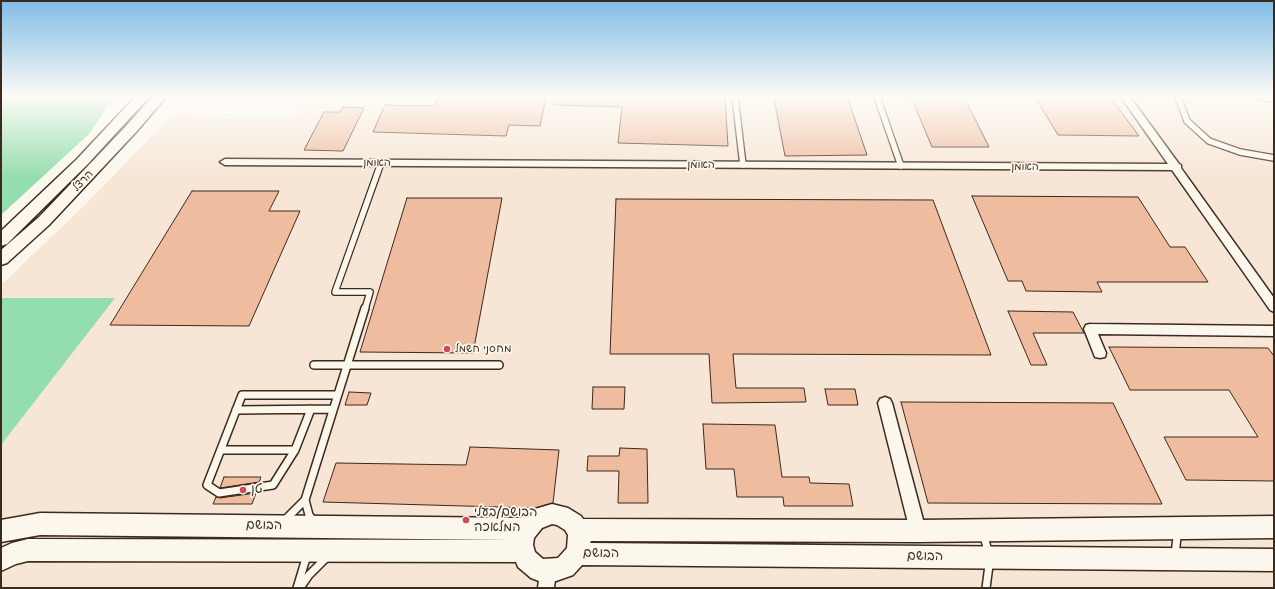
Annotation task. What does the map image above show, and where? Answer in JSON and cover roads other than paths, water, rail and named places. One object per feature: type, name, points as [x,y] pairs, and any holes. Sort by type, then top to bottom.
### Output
[{"type":"street","name":"הרצל","points":[[1,240],[60,184],[117,124]]},
{"type":"street","name":"הרצל","points":[[1,259],[44,221],[135,124]]},
{"type":"street","points":[[1146,124],[1274,307]]},
{"type":"street","name":"האומן","points":[[225,162],[1177,167]]},
{"type":"street","points":[[1100,353],[1090,329],[1274,331]]},
{"type":"street","points":[[884,403],[918,531]]},
{"type":"street","points":[[552,514],[560,515],[567,518],[578,530],[580,538],[579,546],[572,561],[565,567],[556,570],[547,580],[539,570],[526,559],[523,551],[523,539],[527,529],[534,521],[542,516],[552,514]]},
{"type":"street","name":"הבושם","points":[[1,531],[40,524],[278,526],[323,539],[523,551]]},
{"type":"street","points":[[578,530],[918,531],[1274,527]]},
{"type":"street","name":"הבושם","points":[[1,560],[12,554],[28,550],[323,539],[527,529]]},
{"type":"street","name":"הבושם","points":[[576,554],[1274,560]]},
{"type":"lane","points":[[739,124],[744,165]]},
{"type":"lane","points":[[887,124],[901,166]]},
{"type":"lane","points":[[1191,124],[1209,141],[1240,152],[1274,158]]},
{"type":"lane","points":[[278,526],[305,500],[370,292],[335,292],[381,163]]},
{"type":"lane","points":[[314,365],[499,365]]},
{"type":"lane","points":[[311,409],[295,450],[273,486],[219,493],[207,486],[242,395],[337,395]]},
{"type":"lane","points":[[236,410],[333,409]]},
{"type":"lane","points":[[220,450],[295,450]]},
{"type":"lane","points":[[305,500],[309,515],[323,539]]},
{"type":"lane","points":[[1175,559],[1174,549],[1177,537],[1185,528]]},
{"type":"lane","points":[[982,530],[990,558],[986,588]]},
{"type":"lane","points":[[299,588],[310,575],[323,539]]},
{"type":"lane","points":[[299,588],[323,539]]},
{"type":"place","name":"מחסני חשמל","points":[[447,349]]},
{"type":"place","name":"טן","points":[[243,490]]},
{"type":"place","name":"הבושם/בעלי המלאכה","points":[[466,520]]}]
